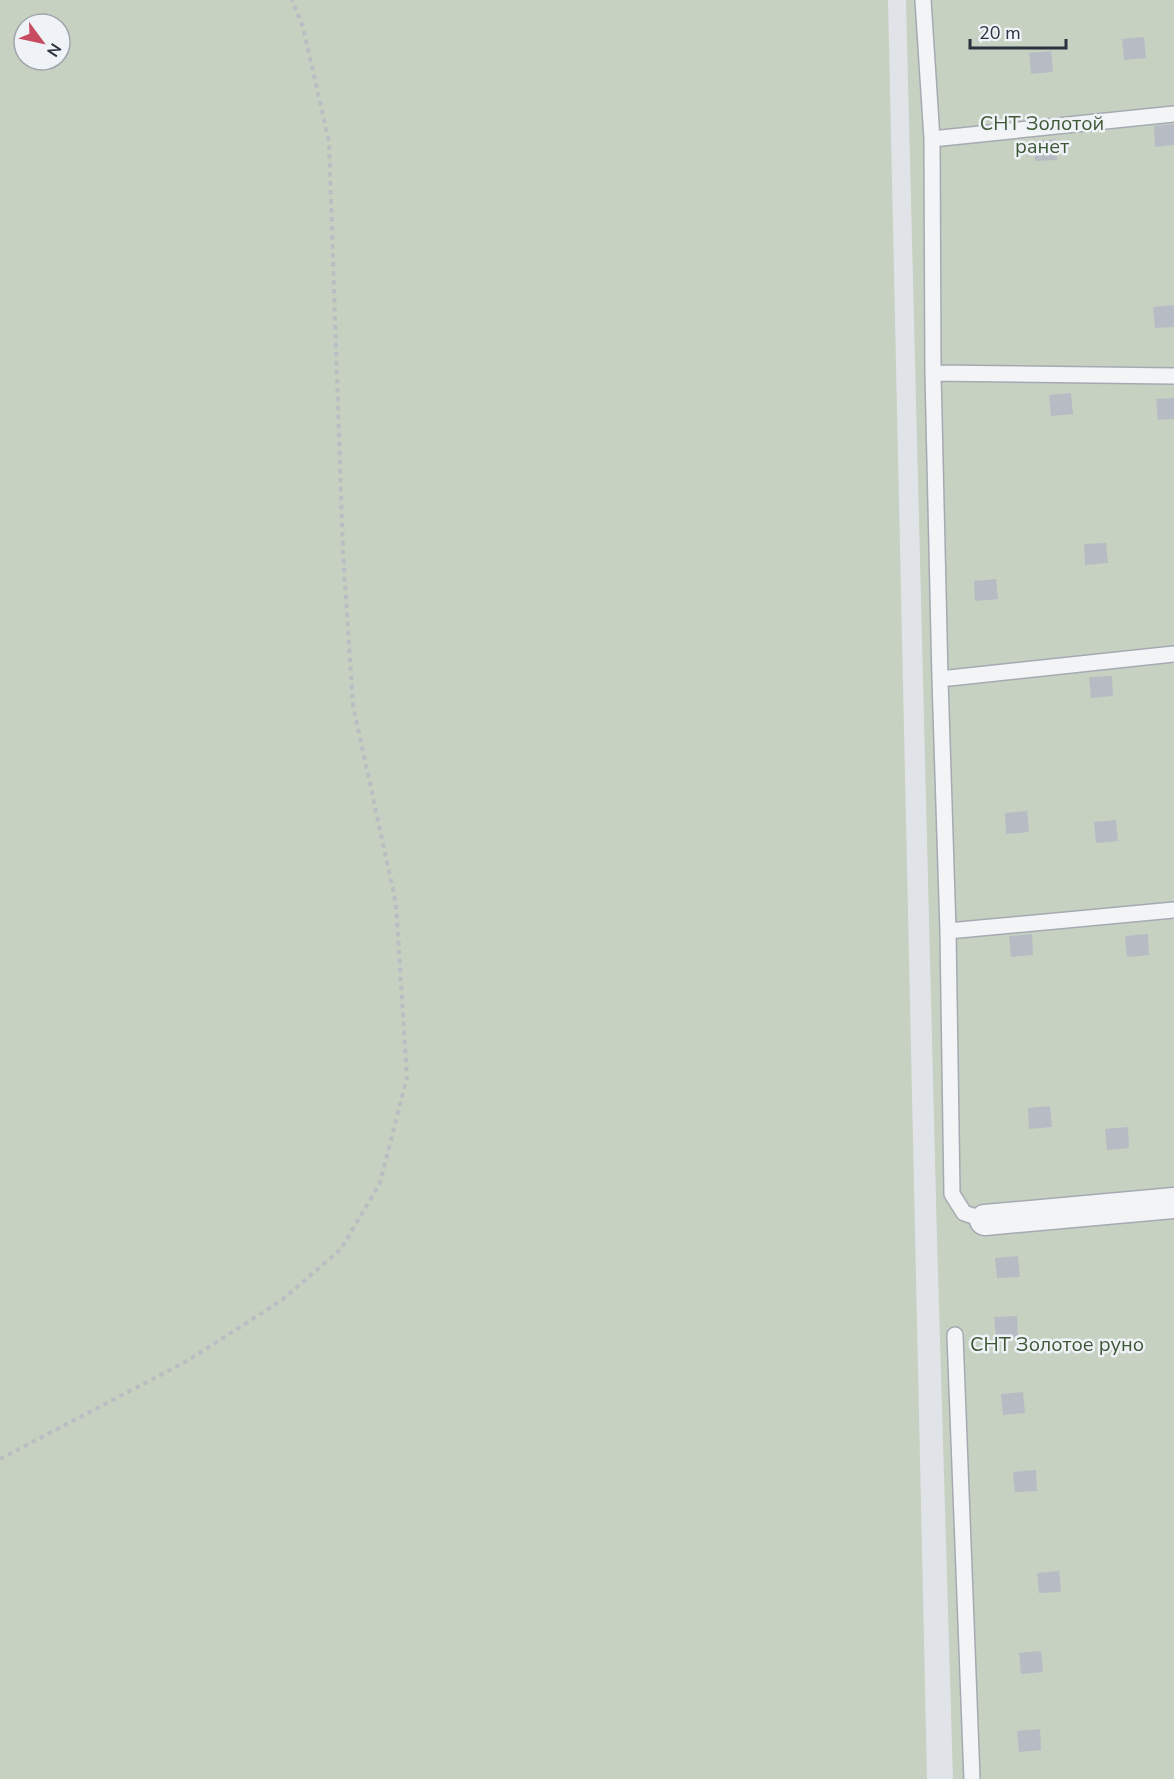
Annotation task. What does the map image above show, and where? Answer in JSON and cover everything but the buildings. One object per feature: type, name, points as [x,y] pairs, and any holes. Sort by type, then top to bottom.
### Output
[{"type":"street","points":[[985,1220],[1174,1203]]},
{"type":"lane","points":[[923,0],[932,139],[933,373],[948,931],[952,1194],[964,1213],[985,1220]]},
{"type":"lane","points":[[932,139],[1174,114]]},
{"type":"lane","points":[[933,373],[1174,376]]},
{"type":"lane","points":[[940,679],[1174,654]]},
{"type":"lane","points":[[948,931],[1174,910]]},
{"type":"lane","points":[[956,1335],[972,1779]]},
{"type":"path","points":[[0,1459],[187,1361],[282,1300],[340,1249],[380,1183],[407,1077],[396,904],[353,705],[343,552],[329,142],[303,27],[292,0]]},
{"type":"green space","points":[[0,0],[888,0],[927,1779],[0,1779]]},
{"type":"green space","name":"СНТ Золотой ранет","points":[[906,0],[1174,0],[1174,1779],[953,1779]]},
{"type":"park label","name":"СНТ Золотое руно","points":[[1057,1344]]}]
